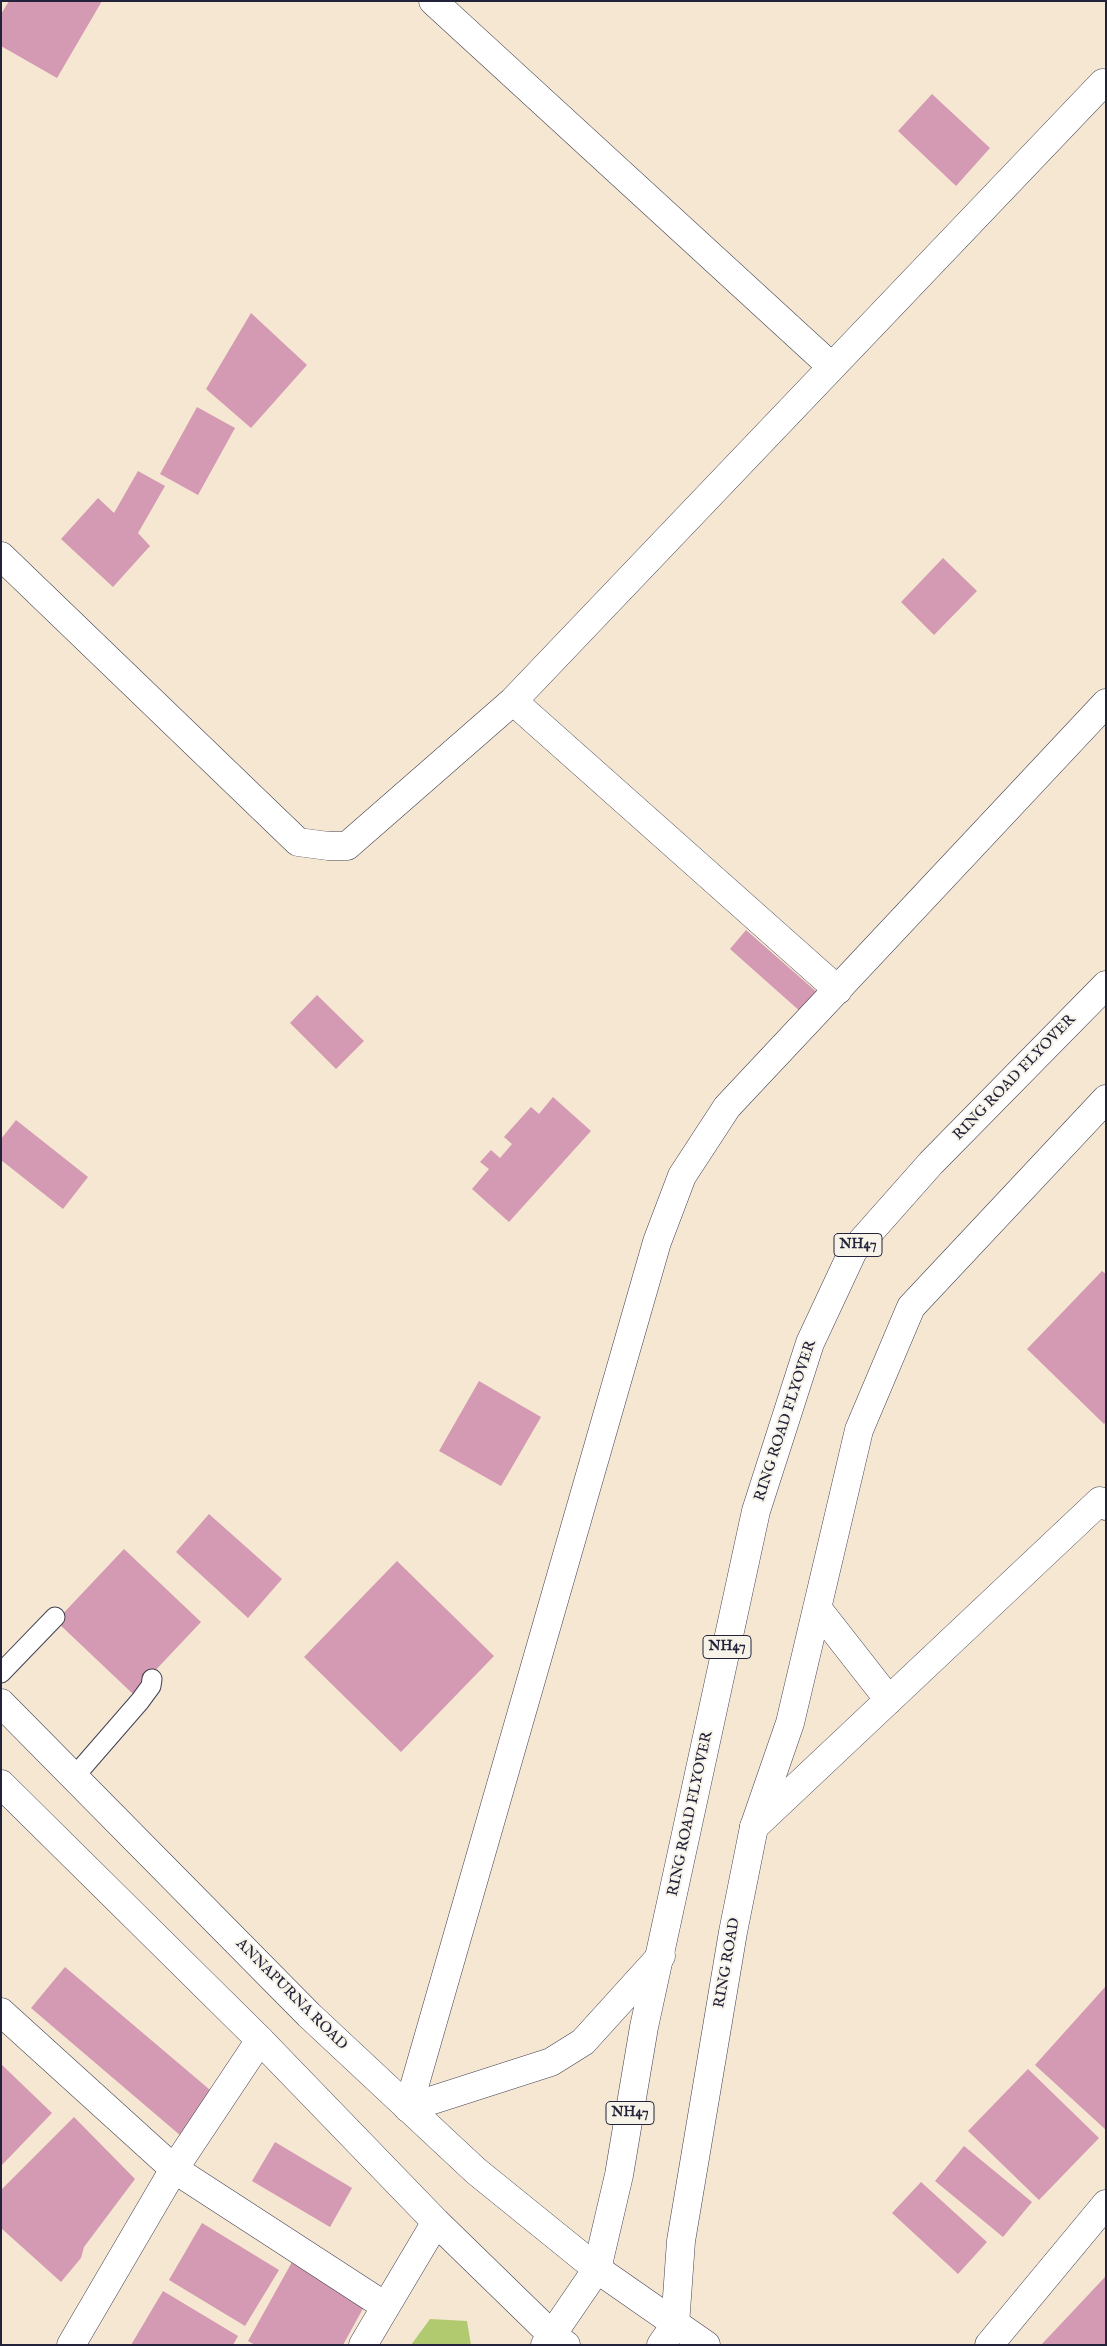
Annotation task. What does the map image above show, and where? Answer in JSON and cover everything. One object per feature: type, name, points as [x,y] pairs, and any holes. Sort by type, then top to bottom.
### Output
[{"type":"main road","points":[[433,1],[832,367]]},
{"type":"main road","points":[[1,556],[298,842],[347,846],[513,701],[1103,83]]},
{"type":"main road","points":[[513,701],[838,990]]},
{"type":"main road","points":[[408,2108],[656,1242],[682,1176],[727,1107],[1106,703]]},
{"type":"main road","name":"RING ROAD FLYOVER","points":[[661,1956],[756,1510],[810,1343],[853,1251],[932,1163],[1106,985]]},
{"type":"main road","points":[[889,1700],[817,1608],[860,1430],[911,1307],[1106,1099]]},
{"type":"main road","points":[[754,1826],[1104,1501]]},
{"type":"main road","name":"RING ROAD","points":[[668,2335],[681,2241],[733,1932],[754,1826],[790,1724],[817,1608]]},
{"type":"main road","name":"ANNAPURNA ROAD","points":[[1,1703],[309,2015],[476,2171],[598,2269],[668,2335]]},
{"type":"main road","points":[[1,1784],[260,2040],[554,2341],[598,2269]]},
{"type":"main road","points":[[408,2108],[551,2062],[583,2042],[661,1956]]},
{"type":"main road","name":"NH47","points":[[598,2269],[619,2175],[644,2027],[661,1956]]},
{"type":"main road","points":[[1,2012],[174,2169],[385,2306]]},
{"type":"main road","points":[[71,2345],[174,2169],[260,2040]]},
{"type":"main road","points":[[989,2345],[1106,2204]]},
{"type":"main road","points":[[363,2345],[436,2222]]},
{"type":"main road","points":[[668,2335],[706,2345]]},
{"type":"lane","points":[[1,1674],[55,1617]]},
{"type":"lane","points":[[74,1777],[140,1701],[151,1686],[152,1678]]},
{"type":"green space","points":[[430,2319],[467,2321],[471,2345],[411,2345]]},
{"type":"building","points":[[9,1],[102,1],[57,78],[1,46],[1,14]]},
{"type":"building","points":[[932,94],[990,148],[956,186],[898,131]]},
{"type":"building","points":[[251,313],[307,365],[251,428],[206,389]]},
{"type":"building","points":[[197,407],[235,428],[198,495],[160,474]]},
{"type":"building","points":[[138,471],[165,486],[138,533],[150,546],[113,587],[61,539],[98,498],[114,513]]},
{"type":"building","points":[[943,558],[977,591],[934,635],[901,602]]},
{"type":"building","points":[[746,930],[819,994],[802,1013],[730,949]]},
{"type":"building","points":[[317,995],[364,1041],[336,1069],[290,1023]]},
{"type":"building","points":[[553,1097],[591,1131],[509,1222],[472,1189],[489,1169],[480,1162],[491,1150],[500,1158],[512,1144],[504,1137],[531,1107],[539,1114]]},
{"type":"building","points":[[16,1120],[88,1177],[63,1209],[1,1160],[1,1139]]},
{"type":"building","points":[[1102,1271],[1106,1274],[1106,1422],[1104,1424],[1027,1349]]},
{"type":"building","points":[[479,1381],[541,1417],[501,1486],[439,1451]]},
{"type":"building","points":[[209,1514],[282,1579],[248,1618],[176,1552]]},
{"type":"building","points":[[124,1549],[201,1622],[133,1694],[56,1621]]},
{"type":"building","points":[[397,1561],[494,1656],[401,1752],[304,1657]]},
{"type":"building","points":[[65,1967],[216,2095],[181,2136],[31,2008]]},
{"type":"building","points":[[1106,1986],[1106,2130],[1035,2065]]},
{"type":"building","points":[[1,2064],[52,2113],[1,2166]]},
{"type":"building","points":[[1028,2069],[1099,2138],[1039,2200],[968,2131]]},
{"type":"building","points":[[74,2117],[135,2179],[84,2247],[81,2258],[61,2282],[1,2228],[1,2190]]},
{"type":"building","points":[[275,2142],[352,2188],[330,2227],[252,2181]]},
{"type":"building","points":[[964,2146],[1032,2202],[1003,2237],[935,2181]]},
{"type":"building","points":[[921,2182],[987,2242],[958,2274],[892,2213]]},
{"type":"building","points":[[202,2223],[279,2270],[245,2326],[169,2280]]},
{"type":"building","points":[[292,2262],[366,2303],[343,2345],[255,2345],[248,2341]]},
{"type":"building","points":[[1106,2276],[1106,2345],[1041,2345]]},
{"type":"building","points":[[163,2291],[238,2336],[233,2345],[131,2345]]}]
